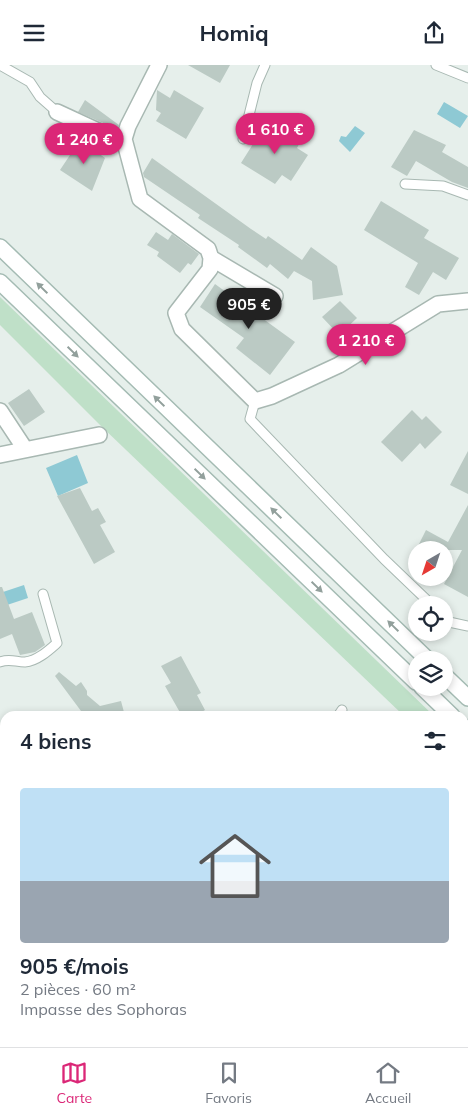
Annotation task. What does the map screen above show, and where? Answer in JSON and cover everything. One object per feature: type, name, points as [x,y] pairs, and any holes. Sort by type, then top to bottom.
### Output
[{"type":"main road","points":[[159,65],[128,126],[124,139],[140,199],[208,249],[211,258],[210,269],[176,313],[182,329],[255,401],[272,396],[340,365],[438,304],[468,301]]},
{"type":"main road","points":[[57,112],[111,137],[124,139]]},
{"type":"main road","points":[[0,247],[419,651]]},
{"type":"main road","points":[[211,258],[274,296]]},
{"type":"main road","points":[[0,282],[408,674]]},
{"type":"main road","points":[[0,411],[25,449]]},
{"type":"main road","points":[[0,455],[99,435]]},
{"type":"main road","points":[[453,684],[468,698]]},
{"type":"main road","points":[[431,696],[447,711]]},
{"type":"lane","points":[[0,65],[30,82],[40,97],[57,112]]},
{"type":"lane","points":[[243,139],[257,83],[265,65]]},
{"type":"lane","points":[[436,65],[468,78]]},
{"type":"lane","points":[[404,184],[443,186],[468,195]]},
{"type":"lane","points":[[255,401],[250,419],[384,559],[423,596]]},
{"type":"lane","points":[[0,662],[6,659],[27,662],[45,654],[57,643],[42,594]]},
{"type":"lane","points":[[453,623],[468,626]]},
{"type":"green space","points":[[0,297],[408,691],[408,696],[413,696],[429,711],[399,711],[101,426],[0,325]]},
{"type":"water","points":[[444,102],[468,116],[460,128],[437,114]]},
{"type":"water","points":[[355,126],[365,133],[350,152],[339,141],[341,136],[346,137]]},
{"type":"water","points":[[77,455],[88,483],[58,496],[46,468]]},
{"type":"water","points":[[24,585],[28,598],[1,607],[0,593]]},
{"type":"building","points":[[188,65],[230,65],[220,83]]},
{"type":"building","points":[[157,90],[170,98],[174,90],[204,108],[186,139],[156,121],[161,113],[156,110]]},
{"type":"building","points":[[85,100],[119,125],[117,129],[78,112]]},
{"type":"building","points":[[265,125],[276,132],[279,129],[300,142],[297,148],[308,155],[291,181],[282,175],[275,184],[241,163]]},
{"type":"building","points":[[414,130],[446,145],[442,152],[468,167],[468,188],[452,182],[416,161],[407,176],[391,167]]},
{"type":"building","points":[[80,140],[105,158],[92,191],[60,170]]},
{"type":"building","points":[[152,158],[251,229],[266,239],[268,236],[302,260],[311,247],[337,266],[343,295],[313,300],[312,281],[294,271],[288,279],[270,264],[267,268],[238,247],[239,245],[198,218],[200,215],[144,177],[143,173]]},
{"type":"building","points":[[381,201],[429,230],[424,238],[459,258],[446,280],[433,272],[419,295],[405,287],[418,263],[364,230]]},
{"type":"building","points":[[156,232],[168,240],[172,234],[199,254],[191,265],[188,263],[180,273],[157,256],[159,252],[147,245]]},
{"type":"building","points":[[215,284],[295,342],[270,375],[236,348],[244,338],[200,307]]},
{"type":"building","points":[[340,301],[357,318],[339,335],[322,317]]},
{"type":"building","points":[[29,389],[45,412],[24,426],[8,403]]},
{"type":"building","points":[[412,410],[422,420],[426,416],[442,432],[425,449],[420,443],[402,462],[381,442]]},
{"type":"building","points":[[468,451],[468,494],[450,485]]},
{"type":"building","points":[[80,488],[92,511],[98,508],[106,522],[100,525],[115,552],[94,564],[57,496]]},
{"type":"building","points":[[468,505],[468,597],[448,586],[453,586],[453,567],[462,550],[453,550],[453,541],[449,541]]},
{"type":"building","points":[[426,530],[446,541],[420,541]]},
{"type":"building","points":[[0,587],[2,587],[14,619],[32,612],[45,645],[35,652],[20,655],[12,634],[0,639]]},
{"type":"building","points":[[181,656],[201,693],[197,695],[205,710],[179,711],[165,686],[171,683],[161,666]]},
{"type":"building","points":[[59,672],[76,686],[81,682],[87,691],[87,695],[100,706],[121,701],[124,711],[81,711],[55,676]]}]
